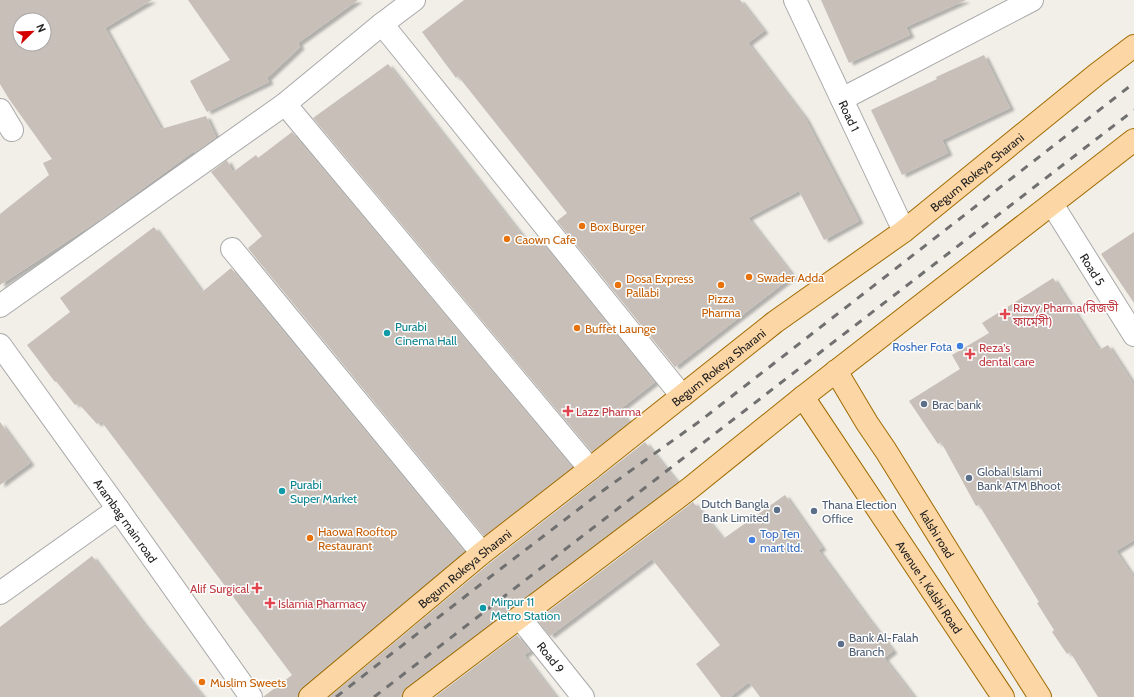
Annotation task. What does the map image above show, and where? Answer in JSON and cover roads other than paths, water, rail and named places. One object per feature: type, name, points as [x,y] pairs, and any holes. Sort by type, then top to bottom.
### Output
[{"type":"main road","name":"Begum Rokeya Sharani","points":[[310,697],[482,553],[775,322],[904,231],[1097,74],[1134,46]]},
{"type":"main road","points":[[414,697],[689,489],[836,371],[1134,140]]},
{"type":"main road","name":"kalshi road","points":[[836,371],[866,423],[886,451],[1040,697]]},
{"type":"main road","name":"Avenue 1, Kalshi Road","points":[[803,397],[1003,697]]},
{"type":"street","points":[[0,306],[285,104],[382,24],[414,0]]},
{"type":"street","name":"Road 1","points":[[795,0],[904,231]]},
{"type":"street","points":[[842,99],[1032,0]]},
{"type":"street","points":[[382,24],[682,396]]},
{"type":"street","points":[[285,104],[590,469]]},
{"type":"street","points":[[0,110],[12,130]]},
{"type":"street","name":"Road 5","points":[[1052,204],[1134,335]]},
{"type":"street","points":[[232,249],[482,553]]},
{"type":"street","name":"Arambag main road","points":[[0,345],[251,697]]},
{"type":"street","points":[[0,593],[118,509]]},
{"type":"street","name":"Road 9","points":[[520,618],[583,697]]},
{"type":"railway","points":[[336,697],[601,492],[700,421],[1134,83]]},
{"type":"railway","points":[[374,697],[1134,110]]},
{"type":"place","name":"Box Burger","points":[[582,226]]},
{"type":"place","name":"Caown Cafe","points":[[507,239]]},
{"type":"place","name":"Swader Adda","points":[[749,277]]},
{"type":"place","name":"Dosa Express Pallabi","points":[[618,285]]},
{"type":"place","name":"Pizza Pharma","points":[[721,285]]},
{"type":"place","name":"Rizvy Pharma(রিজভী ফার্মেসী)","points":[[1005,314]]},
{"type":"place","name":"Buffet Launge","points":[[577,328]]},
{"type":"place","name":"Purabi Cinema Hall","points":[[387,333]]},
{"type":"place","name":"Rosher Fota","points":[[960,346]]},
{"type":"place","name":"Reza's dental care","points":[[970,354]]},
{"type":"place","name":"Brac bank","points":[[924,404]]},
{"type":"place","name":"Lazz Pharma","points":[[568,411]]},
{"type":"place","name":"Global Islami Bank ATM Bhoot","points":[[969,478]]},
{"type":"place","name":"Purabi Super Market","points":[[282,491]]},
{"type":"place","name":"Dutch Bangla Bank Limited","points":[[777,510]]},
{"type":"place","name":"Thana Election Office","points":[[814,511]]},
{"type":"place","name":"Haowa Rooftop Restaurant","points":[[310,538]]},
{"type":"place","name":"Top Ten mart ltd.","points":[[752,540]]},
{"type":"place","name":"Alif Surgical","points":[[257,588]]},
{"type":"place","name":"Islamia Pharmacy","points":[[270,603]]},
{"type":"place","name":"Mirpur 11 Metro Station","points":[[483,608]]},
{"type":"place","name":"Bank Al-Falah Branch","points":[[841,644]]},
{"type":"place","name":"Muslim Sweets","points":[[202,682]]}]
